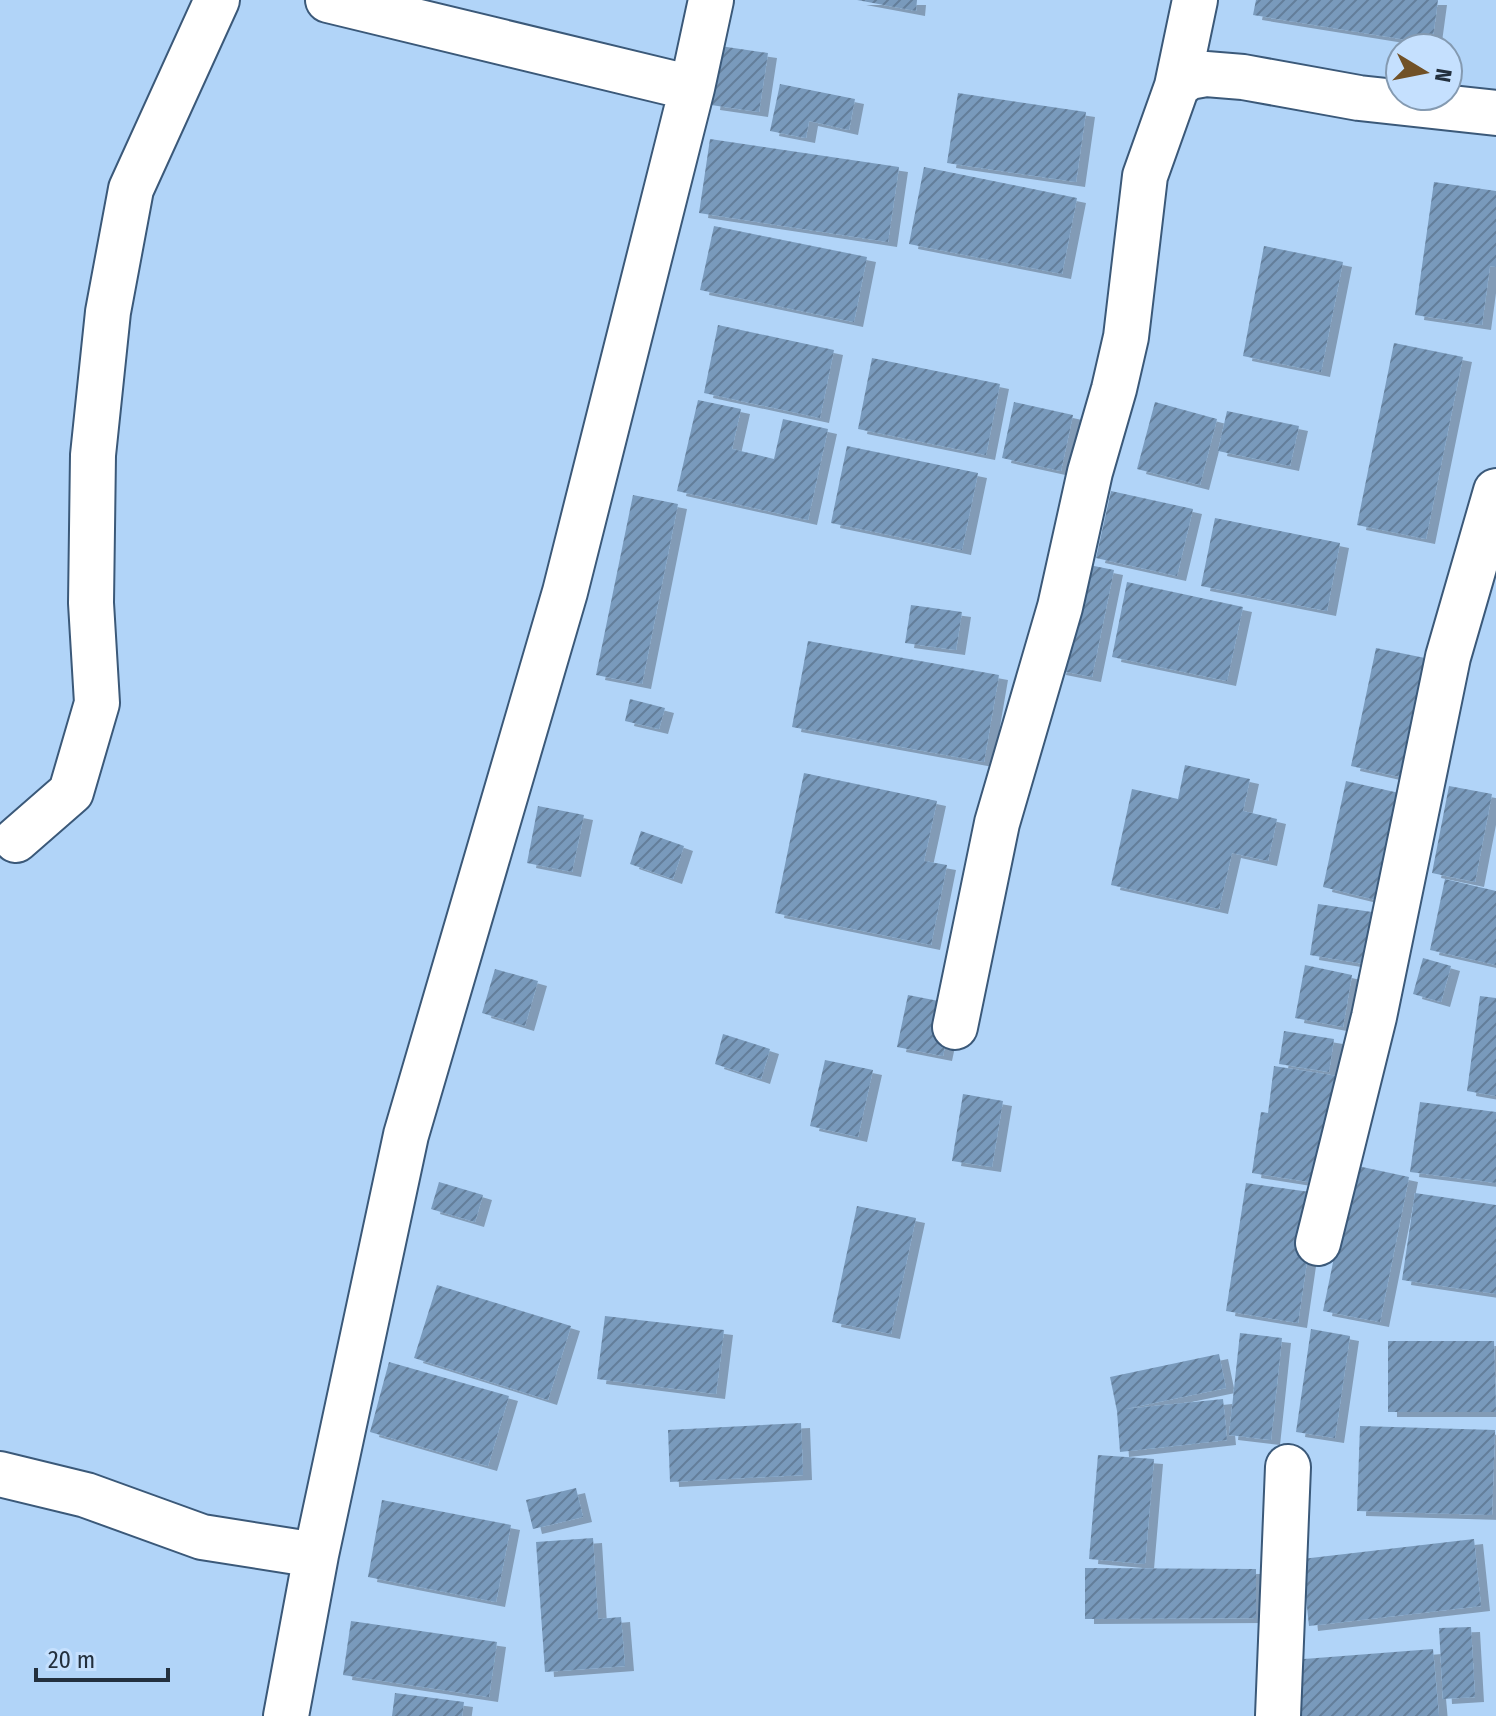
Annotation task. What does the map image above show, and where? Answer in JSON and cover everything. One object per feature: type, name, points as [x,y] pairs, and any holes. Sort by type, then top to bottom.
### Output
[{"type":"street","points":[[16,840],[71,792],[97,703],[91,603],[93,455],[108,312],[131,189],[217,0]]},
{"type":"street","points":[[328,0],[692,88]]},
{"type":"street","points":[[286,1716],[316,1555],[406,1135],[565,592],[692,88],[711,0]]},
{"type":"street","points":[[955,1027],[997,823],[1060,607],[1090,472],[1117,376],[1126,337],[1145,176],[1177,86],[1195,0]]},
{"type":"street","points":[[1177,86],[1189,77],[1206,74],[1243,77],[1359,98],[1496,113]]},
{"type":"street","points":[[1318,1243],[1374,1017],[1448,657],[1496,491]]},
{"type":"street","points":[[1278,1716],[1288,1467]]},
{"type":"street","points":[[0,1474],[86,1495],[202,1537],[316,1555]]},
{"type":"building","points":[[857,0],[917,0],[916,11]]},
{"type":"building","points":[[1256,0],[1438,0],[1434,32],[1384,32],[1384,36],[1253,15]]},
{"type":"building","points":[[720,46],[768,53],[759,112],[711,105]]},
{"type":"building","points":[[780,84],[855,99],[849,130],[809,121],[806,138],[770,131]]},
{"type":"building","points":[[958,93],[1086,112],[1076,182],[947,163]]},
{"type":"building","points":[[710,139],[899,167],[888,242],[699,213]]},
{"type":"building","points":[[924,167],[1077,198],[1062,274],[909,244]]},
{"type":"building","points":[[1434,182],[1496,191],[1496,267],[1490,266],[1482,325],[1415,315]]},
{"type":"building","points":[[714,226],[867,257],[854,322],[700,290]]},
{"type":"building","points":[[1264,246],[1343,262],[1321,372],[1243,356]]},
{"type":"building","points":[[718,325],[834,350],[820,418],[704,393]]},
{"type":"building","points":[[1394,343],[1463,357],[1426,539],[1357,525]]},
{"type":"building","points":[[872,358],[1000,384],[986,455],[858,429]]},
{"type":"building","points":[[698,400],[741,409],[732,449],[774,459],[783,419],[828,429],[808,520],[677,491]]},
{"type":"building","points":[[1014,402],[1073,415],[1061,471],[1002,458]]},
{"type":"building","points":[[1155,402],[1217,419],[1200,485],[1137,469]]},
{"type":"building","points":[[1227,411],[1299,426],[1290,466],[1218,451]]},
{"type":"building","points":[[847,446],[978,473],[962,550],[831,523]]},
{"type":"building","points":[[1111,491],[1193,509],[1177,576],[1096,558]]},
{"type":"building","points":[[633,495],[678,504],[642,684],[596,675]]},
{"type":"building","points":[[1215,518],[1340,543],[1327,611],[1201,586]]},
{"type":"building","points":[[1079,563],[1114,570],[1092,677],[1057,670]]},
{"type":"building","points":[[1127,582],[1243,607],[1227,681],[1112,657]]},
{"type":"building","points":[[911,605],[962,612],[956,650],[905,643]]},
{"type":"building","points":[[808,641],[999,675],[984,762],[792,727]]},
{"type":"building","points":[[1376,648],[1425,658],[1400,777],[1351,766]]},
{"type":"building","points":[[630,699],[665,708],[659,729],[625,721]]},
{"type":"building","points":[[1185,765],[1250,779],[1243,811],[1277,819],[1268,861],[1232,853],[1219,909],[1111,885],[1132,789],[1178,799]]},
{"type":"building","points":[[804,773],[937,801],[924,861],[947,865],[931,945],[775,913]]},
{"type":"building","points":[[1346,781],[1399,793],[1376,900],[1323,887]]},
{"type":"building","points":[[1449,786],[1492,794],[1475,882],[1432,873]]},
{"type":"building","points":[[538,806],[584,815],[572,872],[527,863]]},
{"type":"building","points":[[641,831],[684,846],[673,879],[630,864]]},
{"type":"building","points":[[1445,879],[1496,891],[1496,965],[1430,950]]},
{"type":"building","points":[[1318,904],[1372,912],[1364,964],[1310,955]]},
{"type":"building","points":[[1423,958],[1451,966],[1441,1002],[1413,994]]},
{"type":"building","points":[[1305,965],[1352,975],[1343,1027],[1295,1018]]},
{"type":"building","points":[[495,969],[538,981],[525,1026],[482,1013]]},
{"type":"building","points":[[908,995],[954,1004],[943,1056],[897,1047]]},
{"type":"building","points":[[1480,996],[1496,998],[1496,1096],[1467,1091]]},
{"type":"building","points":[[1284,1031],[1334,1039],[1329,1072],[1279,1064]]},
{"type":"building","points":[[723,1034],[770,1049],[761,1079],[715,1064]]},
{"type":"building","points":[[825,1060],[873,1070],[858,1137],[810,1126]]},
{"type":"building","points":[[1274,1066],[1337,1076],[1321,1184],[1252,1173],[1261,1112],[1268,1113]]},
{"type":"building","points":[[963,1094],[1003,1101],[992,1167],[952,1161]]},
{"type":"building","points":[[1420,1102],[1496,1112],[1496,1183],[1410,1172]]},
{"type":"building","points":[[1353,1165],[1409,1177],[1380,1322],[1323,1311]]},
{"type":"building","points":[[439,1182],[483,1195],[475,1222],[431,1209]]},
{"type":"building","points":[[1246,1183],[1317,1193],[1298,1323],[1226,1311]]},
{"type":"building","points":[[1415,1193],[1496,1205],[1496,1294],[1402,1280]]},
{"type":"building","points":[[857,1206],[916,1218],[891,1334],[832,1322]]},
{"type":"building","points":[[437,1285],[571,1326],[548,1400],[414,1358]]},
{"type":"building","points":[[605,1316],[724,1330],[716,1394],[597,1379]]},
{"type":"building","points":[[1311,1329],[1350,1336],[1335,1438],[1296,1432]]},
{"type":"building","points":[[1240,1333],[1282,1338],[1271,1440],[1229,1435]]},
{"type":"building","points":[[1388,1341],[1494,1341],[1496,1412],[1388,1412]]},
{"type":"building","points":[[1219,1354],[1226,1388],[1125,1409],[1223,1399],[1227,1440],[1120,1452],[1117,1411],[1110,1377]]},
{"type":"building","points":[[389,1362],[509,1396],[488,1466],[370,1432]]},
{"type":"building","points":[[801,1423],[803,1475],[670,1482],[668,1430]]},
{"type":"building","points":[[1360,1426],[1495,1430],[1492,1515],[1357,1511]]},
{"type":"building","points":[[1098,1455],[1154,1459],[1145,1564],[1089,1559]]},
{"type":"building","points":[[576,1488],[583,1517],[533,1529],[526,1500]]},
{"type":"building","points":[[382,1500],[511,1525],[496,1602],[368,1577]]},
{"type":"building","points":[[593,1538],[598,1619],[621,1617],[625,1666],[545,1672],[536,1542]]},
{"type":"building","points":[[1474,1539],[1481,1606],[1309,1626],[1302,1559]]},
{"type":"building","points":[[1085,1568],[1256,1569],[1256,1618],[1085,1619]]},
{"type":"building","points":[[351,1621],[497,1642],[489,1697],[343,1675]]},
{"type":"building","points":[[1471,1627],[1475,1697],[1443,1699],[1439,1628]]},
{"type":"building","points":[[1433,1649],[1439,1716],[1295,1716],[1291,1660]]},
{"type":"building","points":[[395,1693],[464,1702],[462,1716],[392,1716]]}]
